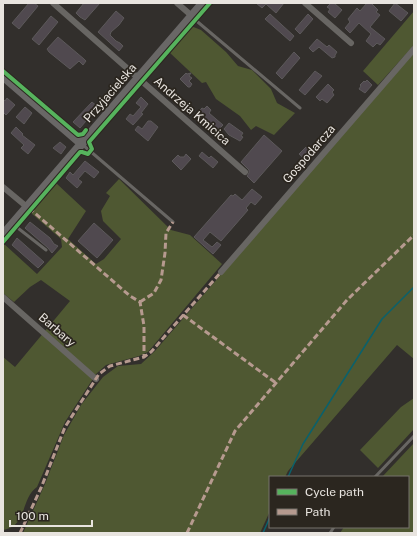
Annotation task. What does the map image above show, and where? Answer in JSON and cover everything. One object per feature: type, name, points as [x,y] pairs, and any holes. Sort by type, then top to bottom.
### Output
[{"type":"street","name":"Andrzeja Kmicica","points":[[53,3],[245,172]]},
{"type":"street","points":[[177,3],[192,16]]},
{"type":"street","name":"Przyjacielska","points":[[3,235],[203,3]]},
{"type":"street","points":[[305,3],[351,42]]},
{"type":"street","name":"Gospodarcza","points":[[221,272],[414,49]]},
{"type":"street","points":[[3,76],[82,144]]},
{"type":"street","points":[[3,187],[27,207]]},
{"type":"street","name":"Barbary","points":[[3,297],[96,379]]},
{"type":"lane","points":[[192,16],[300,108]]},
{"type":"lane","points":[[82,144],[172,222]]},
{"type":"lane","points":[[12,224],[46,250]]},
{"type":"lane","points":[[377,476],[414,436]]},
{"type":"green space","points":[[414,11],[414,45],[378,85],[363,71]]},
{"type":"green space","points":[[191,26],[201,30],[226,52],[238,66],[252,70],[271,89],[277,103],[295,113],[274,135],[256,126],[251,130],[240,116],[216,99],[206,82],[202,83],[169,52]]},
{"type":"green space","points":[[414,51],[414,359],[397,345],[288,471],[286,476],[269,476],[269,513],[260,533],[23,533],[45,484],[64,435],[81,405],[103,377],[118,366],[141,364],[155,351]]},
{"type":"green space","points":[[119,179],[171,230],[190,235],[222,264],[148,352],[106,365],[96,374],[65,422],[37,487],[28,498],[20,518],[11,527],[3,530],[3,357],[15,367],[70,301],[41,280],[30,287],[14,302],[3,293],[3,243],[37,274],[62,247],[61,239],[31,213],[56,183],[86,211],[68,239],[96,264],[104,259],[121,239],[103,221],[101,211],[110,196],[106,193]]},
{"type":"green space","points":[[414,398],[414,429],[378,468],[360,450],[401,407]]},
{"type":"green space","points":[[414,443],[414,533],[340,533],[343,528],[409,528],[409,476],[383,476]]},
{"type":"building","points":[[29,3],[34,3],[38,6],[19,29],[12,23]]},
{"type":"building","points":[[84,3],[100,3],[85,20],[76,13]]},
{"type":"building","points":[[256,3],[284,3],[276,13],[266,4],[262,8]]},
{"type":"building","points":[[331,3],[334,3],[342,10],[335,18],[328,12],[330,9],[327,7]]},
{"type":"building","points":[[367,3],[371,3],[378,10],[376,12],[380,15],[370,27],[385,39],[380,45],[377,43],[373,47],[366,41],[371,34],[359,23],[350,33],[345,28],[350,22],[348,19],[357,8],[360,11]]},
{"type":"building","points":[[395,3],[408,13],[401,21],[389,11]]},
{"type":"building","points":[[116,11],[124,18],[110,35],[123,46],[119,51],[98,32]]},
{"type":"building","points":[[270,14],[294,36],[290,41],[265,19]]},
{"type":"building","points":[[308,14],[313,19],[300,34],[295,29]]},
{"type":"building","points":[[51,16],[58,22],[39,45],[32,39]]},
{"type":"building","points":[[58,37],[86,61],[83,65],[79,61],[70,69],[49,52],[47,49]]},
{"type":"building","points":[[317,39],[327,47],[329,45],[337,52],[335,57],[332,58],[319,47],[313,52],[309,48]]},
{"type":"building","points":[[294,52],[300,58],[282,79],[276,73]]},
{"type":"building","points":[[315,71],[322,76],[305,95],[299,90]]},
{"type":"building","points":[[186,73],[191,73],[189,76],[192,78],[189,81],[192,84],[190,87],[188,87],[180,79]]},
{"type":"building","points":[[367,80],[372,85],[365,93],[359,89],[361,86],[360,85]]},
{"type":"building","points":[[328,84],[334,90],[332,92],[334,95],[327,103],[322,99],[320,101],[316,97]]},
{"type":"building","points":[[141,97],[148,104],[141,113],[143,114],[133,125],[126,119],[130,114],[133,116],[141,107],[136,103]]},
{"type":"building","points":[[7,98],[15,105],[6,115],[3,112],[3,99],[5,101]]},
{"type":"building","points":[[92,102],[98,107],[80,128],[73,122]]},
{"type":"building","points":[[207,106],[211,110],[209,113],[223,125],[216,132],[202,116],[198,120],[194,116],[202,108],[204,109]]},
{"type":"building","points":[[25,107],[32,113],[24,124],[16,117]]},
{"type":"building","points":[[148,121],[151,121],[158,127],[148,141],[135,130],[138,126],[142,129]]},
{"type":"building","points":[[229,123],[243,133],[241,136],[243,137],[240,141],[229,135],[224,129]]},
{"type":"building","points":[[16,127],[23,134],[22,135],[35,145],[28,154],[21,148],[24,145],[11,133]]},
{"type":"building","points":[[264,135],[282,151],[254,183],[247,176],[249,170],[241,162]]},
{"type":"building","points":[[60,142],[66,147],[61,154],[53,148]]},
{"type":"building","points":[[306,147],[312,152],[306,160],[299,154]]},
{"type":"building","points":[[202,152],[209,158],[211,156],[218,162],[213,168],[199,156]]},
{"type":"building","points":[[186,154],[191,159],[181,170],[172,161],[178,155],[180,157],[184,157]]},
{"type":"building","points":[[85,161],[99,172],[94,178],[85,171],[78,179],[82,182],[77,188],[66,178],[70,172],[73,175]]},
{"type":"building","points":[[252,189],[262,197],[255,205],[251,202],[246,208],[248,210],[221,241],[210,232],[203,240],[212,247],[217,242],[221,245],[213,254],[194,237],[231,195],[233,196],[235,194],[242,200]]},
{"type":"building","points":[[30,222],[58,246],[52,253],[25,228]]},
{"type":"building","points":[[94,223],[113,240],[97,258],[78,241]]},
{"type":"building","points":[[17,238],[44,262],[38,268],[12,245]]},
{"type":"waterway","points":[[288,476],[303,444],[382,319],[414,287]]},
{"type":"waterway","points":[[263,533],[269,519]]},
{"type":"marked path","points":[[29,208],[130,296],[140,302],[144,326],[144,357]]},
{"type":"marked path","points":[[140,302],[154,293],[161,280],[166,233],[173,222]]},
{"type":"marked path","points":[[187,533],[235,431],[347,300],[414,235]]},
{"type":"marked path","points":[[20,533],[41,488],[65,427],[99,374],[110,366],[144,357],[151,352],[221,272]]},
{"type":"marked path","points":[[183,315],[276,383]]},
{"type":"cycle path","points":[[3,242],[80,152],[88,154],[92,149],[89,142],[210,3]]},
{"type":"cycle path","points":[[3,71],[78,135],[83,134],[86,130]]}]
